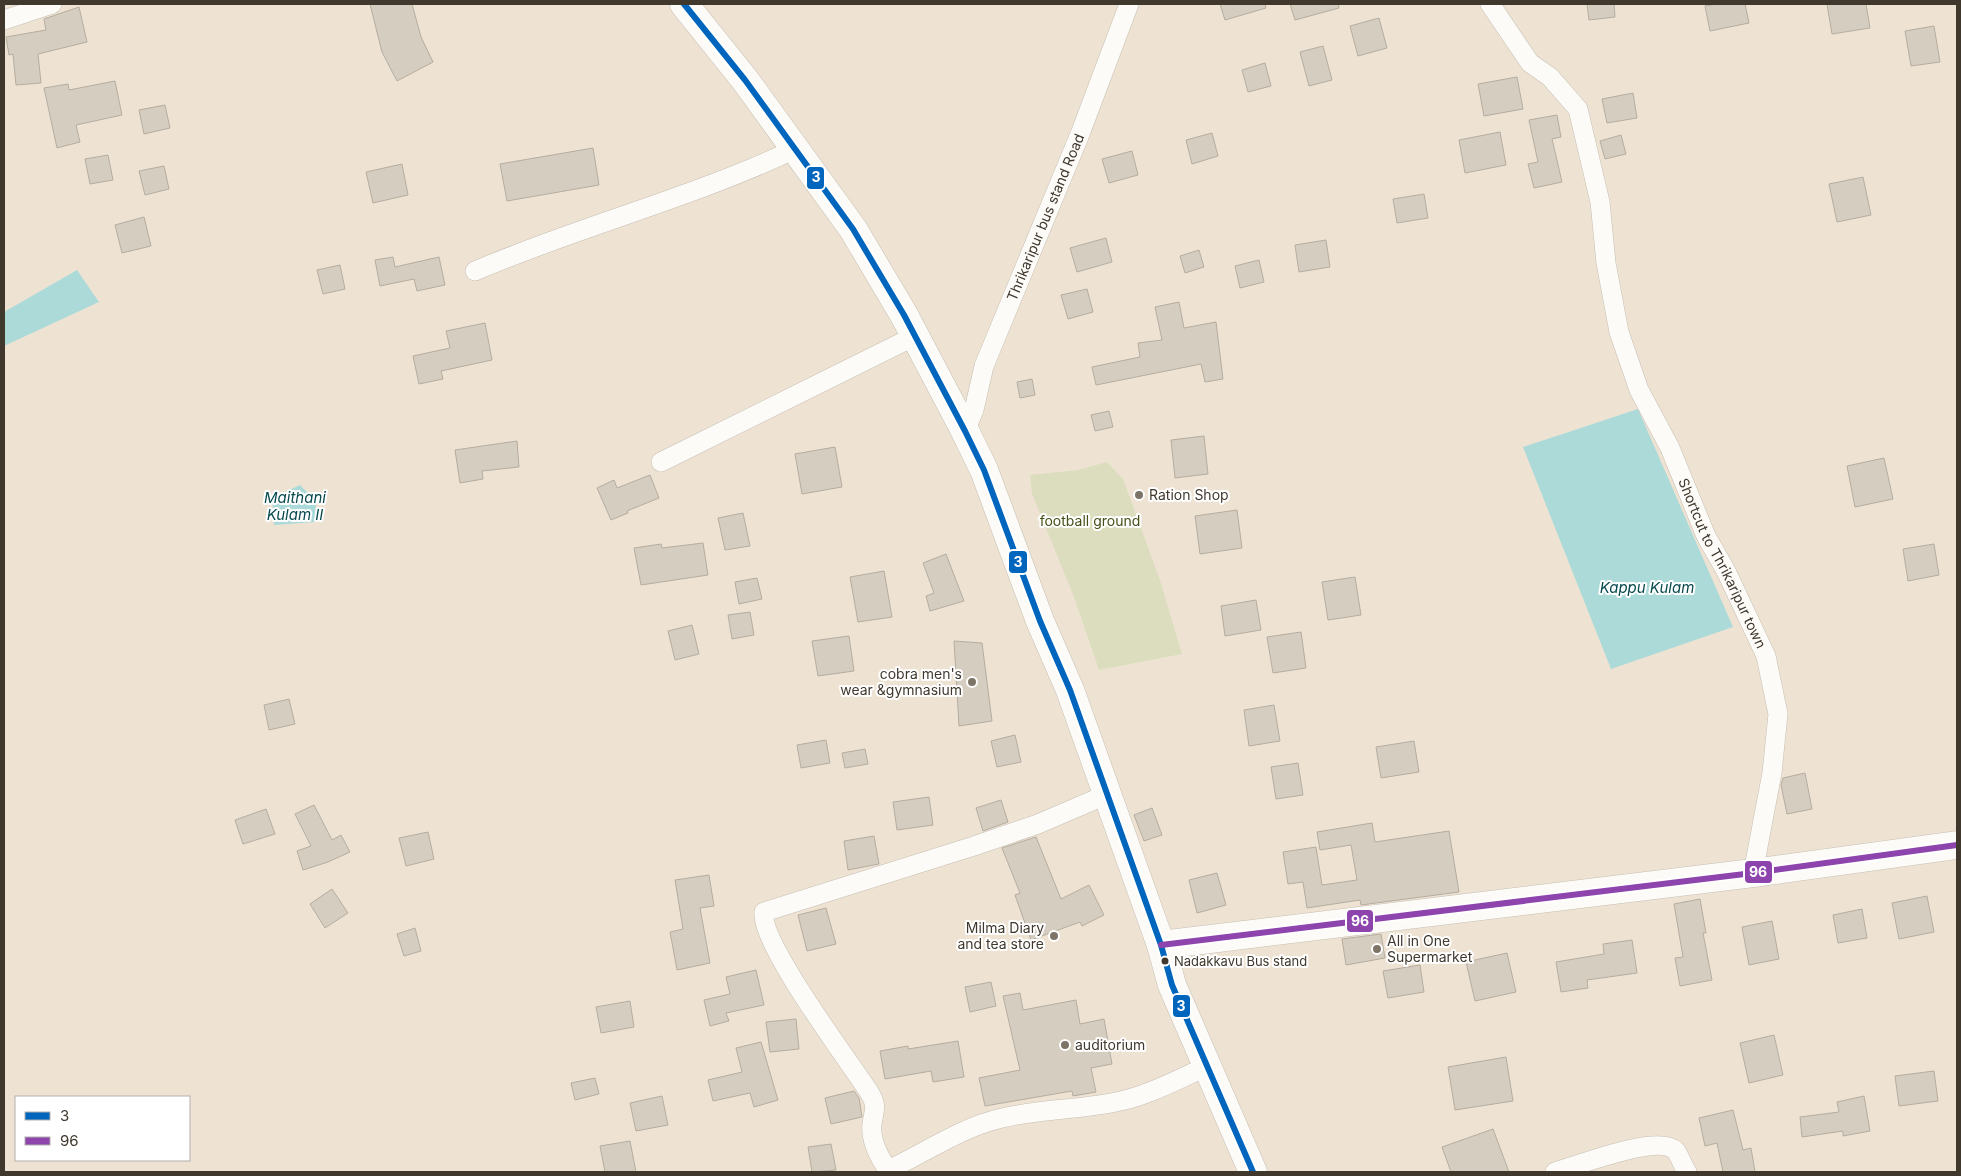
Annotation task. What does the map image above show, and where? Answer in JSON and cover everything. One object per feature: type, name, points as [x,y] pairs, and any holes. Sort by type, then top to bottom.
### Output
[{"type":"main road","points":[[684,4],[745,80],[853,230],[915,336],[984,470],[1040,621],[1070,690],[1108,794],[1161,945],[1172,985],[1253,1172]]},
{"type":"main road","points":[[1161,945],[1753,873],[1957,845]]},
{"type":"street","points":[[4,20],[52,4]]},
{"type":"street","name":"Thrikaripur bus stand Road","points":[[965,431],[974,410],[984,366],[1080,134],[1129,4]]},
{"type":"street","name":"Shortcut to Thrikaripur town","points":[[1490,4],[1530,62],[1550,77],[1578,109],[1600,202],[1606,263],[1619,332],[1639,390],[1670,448],[1706,536],[1726,571],[1766,656],[1778,714],[1772,773],[1753,873]]},
{"type":"street","points":[[475,271],[537,246],[748,171],[795,149]]},
{"type":"street","points":[[661,462],[915,336]]},
{"type":"street","points":[[1108,794],[1038,824],[974,846],[764,912],[763,919],[771,940],[814,1013],[870,1094],[876,1111],[872,1124],[874,1142],[888,1170],[912,1159],[956,1133],[1002,1118],[1115,1103],[1140,1096],[1208,1066]]},
{"type":"street","points":[[1555,1172],[1639,1147],[1663,1145],[1675,1150],[1686,1172]]},
{"type":"green space","name":"football ground","points":[[1107,462],[1123,479],[1160,580],[1182,654],[1099,670],[1074,597],[1032,494],[1030,475],[1078,470]]},
{"type":"water","points":[[77,270],[99,302],[4,346],[4,312]]},
{"type":"water","name":"Kappu Kulam","points":[[1638,409],[1733,627],[1611,669],[1523,447]]},
{"type":"water","name":"Maithani Kulam II","points":[[300,485],[316,501],[315,522],[274,525],[272,498]]},
{"type":"building","points":[[370,4],[412,4],[421,37],[433,62],[397,81],[382,52]]},
{"type":"building","points":[[1220,4],[1265,4],[1266,8],[1225,20]]},
{"type":"building","points":[[1290,4],[1338,4],[1339,8],[1295,20]]},
{"type":"building","points":[[1587,4],[1614,4],[1615,17],[1589,20]]},
{"type":"building","points":[[1745,4],[1749,23],[1710,31],[1705,6]]},
{"type":"building","points":[[1827,4],[1866,4],[1870,28],[1832,34]]},
{"type":"building","points":[[79,7],[87,42],[38,54],[41,83],[16,85],[13,54],[9,55],[6,37],[46,30],[44,19]]},
{"type":"building","points":[[1379,18],[1387,48],[1358,56],[1350,26]]},
{"type":"building","points":[[1934,26],[1940,62],[1911,66],[1905,31]]},
{"type":"building","points":[[1323,46],[1332,80],[1309,86],[1300,52]]},
{"type":"building","points":[[1265,63],[1271,86],[1248,92],[1242,70]]},
{"type":"building","points":[[1517,77],[1523,109],[1484,116],[1478,84]]},
{"type":"building","points":[[115,81],[122,115],[76,125],[80,142],[57,148],[44,88],[68,84],[69,90]]},
{"type":"building","points":[[1633,93],[1637,118],[1607,123],[1602,99]]},
{"type":"building","points":[[165,105],[170,128],[144,134],[139,110]]},
{"type":"building","points":[[1557,115],[1561,137],[1552,139],[1562,182],[1534,188],[1528,164],[1538,162],[1529,120]]},
{"type":"building","points":[[1500,132],[1506,165],[1465,173],[1459,140]]},
{"type":"building","points":[[1212,133],[1218,156],[1192,164],[1186,140]]},
{"type":"building","points":[[1621,135],[1626,154],[1605,159],[1600,141]]},
{"type":"building","points":[[593,148],[599,185],[507,201],[500,164]]},
{"type":"building","points":[[1132,151],[1138,175],[1109,183],[1102,159]]},
{"type":"building","points":[[108,155],[113,180],[90,184],[85,159]]},
{"type":"building","points":[[402,164],[408,195],[373,203],[366,172]]},
{"type":"building","points":[[164,166],[169,189],[145,195],[139,171]]},
{"type":"building","points":[[1863,177],[1871,215],[1837,222],[1829,184]]},
{"type":"building","points":[[1424,194],[1428,218],[1397,223],[1393,199]]},
{"type":"building","points":[[144,217],[151,246],[122,253],[115,225]]},
{"type":"building","points":[[1106,238],[1112,262],[1077,272],[1070,248]]},
{"type":"building","points":[[1326,240],[1330,267],[1299,272],[1295,245]]},
{"type":"building","points":[[1199,250],[1204,267],[1185,273],[1180,256]]},
{"type":"building","points":[[393,257],[395,267],[439,257],[445,285],[417,291],[414,279],[380,286],[375,260]]},
{"type":"building","points":[[1259,260],[1264,282],[1240,288],[1235,266]]},
{"type":"building","points":[[340,265],[345,289],[323,294],[317,270]]},
{"type":"building","points":[[1087,289],[1093,312],[1068,319],[1061,295]]},
{"type":"building","points":[[1179,302],[1184,328],[1216,322],[1223,379],[1205,382],[1201,364],[1096,385],[1092,367],[1140,357],[1138,343],[1162,340],[1155,307]]},
{"type":"building","points":[[485,323],[492,360],[441,371],[443,379],[419,384],[413,356],[450,348],[446,331]]},
{"type":"building","points":[[1032,379],[1035,395],[1020,398],[1017,382]]},
{"type":"building","points":[[1109,411],[1113,427],[1095,431],[1091,415]]},
{"type":"building","points":[[1204,436],[1208,474],[1175,478],[1171,440]]},
{"type":"building","points":[[517,441],[519,467],[482,471],[483,479],[460,483],[455,450]]},
{"type":"building","points":[[835,447],[842,487],[802,494],[795,454]]},
{"type":"building","points":[[1884,458],[1893,499],[1855,507],[1847,466]]},
{"type":"building","points":[[650,475],[659,498],[627,511],[628,513],[611,520],[597,488],[614,480],[617,488]]},
{"type":"building","points":[[1237,510],[1242,548],[1200,554],[1195,516]]},
{"type":"building","points":[[743,513],[750,546],[725,550],[718,518]]},
{"type":"building","points":[[703,543],[708,575],[641,585],[634,548],[661,544],[662,548]]},
{"type":"building","points":[[1934,544],[1939,575],[1908,581],[1903,549]]},
{"type":"building","points":[[946,554],[964,601],[930,611],[926,596],[934,593],[923,563]]},
{"type":"building","points":[[884,571],[892,617],[858,622],[850,577]]},
{"type":"building","points":[[1355,577],[1361,615],[1328,620],[1322,582]]},
{"type":"building","points":[[757,578],[762,599],[739,604],[735,582]]},
{"type":"building","points":[[1256,600],[1261,630],[1225,636],[1221,606]]},
{"type":"building","points":[[750,612],[754,635],[732,639],[728,615]]},
{"type":"building","points":[[692,625],[699,654],[675,660],[668,631]]},
{"type":"building","points":[[1301,632],[1306,668],[1273,673],[1267,637]]},
{"type":"building","points":[[849,636],[854,671],[818,676],[812,641]]},
{"type":"building","name":"cobra men's wear &gymnasium","points":[[954,641],[982,643],[992,721],[959,726]]},
{"type":"building","points":[[289,699],[295,724],[269,730],[264,705]]},
{"type":"building","points":[[1274,705],[1280,741],[1249,746],[1244,710]]},
{"type":"building","points":[[1015,735],[1021,762],[997,767],[991,741]]},
{"type":"building","points":[[826,740],[830,763],[801,768],[797,745]]},
{"type":"building","points":[[1414,741],[1419,772],[1381,778],[1376,747]]},
{"type":"building","points":[[865,749],[868,764],[845,768],[842,753]]},
{"type":"building","points":[[1298,763],[1303,795],[1276,799],[1271,767]]},
{"type":"building","points":[[1805,773],[1812,809],[1787,814],[1781,785],[1783,778]]},
{"type":"building","points":[[929,797],[933,825],[897,830],[893,802]]},
{"type":"building","points":[[1001,800],[1008,822],[983,831],[976,808]]},
{"type":"building","points":[[314,805],[332,840],[341,835],[350,852],[303,870],[297,851],[311,846],[295,814]]},
{"type":"building","points":[[1152,808],[1162,835],[1144,841],[1134,815]]},
{"type":"building","points":[[266,809],[275,834],[243,844],[235,820]]},
{"type":"building","points":[[1372,823],[1375,842],[1449,831],[1459,892],[1361,905],[1360,900],[1307,908],[1303,882],[1288,884],[1283,852],[1316,847],[1322,885],[1357,880],[1351,845],[1320,850],[1317,832]]},
{"type":"building","points":[[428,832],[434,859],[406,866],[399,838]]},
{"type":"building","points":[[874,836],[879,864],[848,870],[844,841]]},
{"type":"building","points":[[1036,837],[1061,899],[1089,885],[1104,915],[1082,926],[1080,922],[1031,940],[1015,895],[1020,893],[1002,848]]},
{"type":"building","points":[[1217,873],[1226,905],[1197,913],[1189,880]]},
{"type":"building","points":[[709,875],[714,906],[700,908],[710,963],[677,970],[670,932],[683,929],[675,880]]},
{"type":"building","points":[[332,889],[348,913],[325,928],[310,904]]},
{"type":"building","points":[[1927,896],[1934,932],[1899,939],[1892,903]]},
{"type":"building","points":[[1700,899],[1706,933],[1703,933],[1712,980],[1680,986],[1675,958],[1683,957],[1674,904]]},
{"type":"building","points":[[826,908],[836,944],[807,951],[798,915]]},
{"type":"building","points":[[1862,909],[1867,938],[1838,943],[1833,915]]},
{"type":"building","points":[[1772,921],[1779,959],[1749,965],[1742,927]]},
{"type":"building","points":[[415,928],[421,951],[404,956],[397,934]]},
{"type":"building","points":[[1381,934],[1385,958],[1346,965],[1342,939]]},
{"type":"building","points":[[1632,940],[1637,973],[1587,980],[1588,988],[1561,992],[1556,962],[1604,954],[1603,944]]},
{"type":"building","points":[[1507,953],[1516,992],[1475,1001],[1466,962]]},
{"type":"building","points":[[1420,965],[1424,992],[1388,998],[1383,971]]},
{"type":"building","points":[[756,970],[764,1005],[726,1013],[729,1021],[710,1026],[704,1000],[730,994],[726,977]]},
{"type":"building","points":[[991,982],[996,1006],[970,1012],[965,987]]},
{"type":"building","points":[[1020,993],[1023,1010],[1076,1000],[1080,1024],[1104,1019],[1112,1064],[1091,1068],[1096,1092],[1073,1096],[1072,1091],[985,1106],[979,1078],[1020,1070],[1003,996]]},
{"type":"building","points":[[630,1001],[634,1027],[601,1033],[596,1007]]},
{"type":"building","points":[[796,1019],[799,1049],[770,1052],[766,1022]]},
{"type":"building","points":[[1774,1035],[1783,1075],[1749,1083],[1740,1043]]},
{"type":"building","points":[[958,1041],[964,1077],[933,1082],[931,1071],[885,1079],[880,1051],[908,1046],[908,1049]]},
{"type":"building","points":[[761,1042],[778,1100],[754,1107],[750,1093],[713,1101],[708,1080],[742,1072],[736,1048]]},
{"type":"building","points":[[1506,1057],[1513,1101],[1455,1110],[1448,1067]]},
{"type":"building","points":[[1934,1071],[1938,1101],[1899,1106],[1895,1076]]},
{"type":"building","points":[[595,1078],[599,1094],[575,1100],[571,1083]]},
{"type":"building","points":[[854,1091],[859,1098],[862,1117],[831,1124],[825,1098]]},
{"type":"building","points":[[662,1096],[668,1125],[636,1131],[630,1103]]},
{"type":"building","points":[[1864,1096],[1870,1131],[1843,1136],[1843,1131],[1802,1137],[1800,1117],[1839,1112],[1837,1102]]},
{"type":"building","points":[[1733,1110],[1743,1150],[1751,1148],[1755,1172],[1723,1172],[1717,1143],[1705,1146],[1699,1118]]},
{"type":"building","points":[[1493,1129],[1509,1172],[1451,1172],[1442,1147]]},
{"type":"building","points":[[630,1141],[636,1172],[605,1172],[600,1146]]},
{"type":"building","points":[[831,1144],[836,1170],[812,1172],[808,1147]]},
{"type":"transit line","name":"3","points":[[684,4],[745,80],[853,229],[904,315],[984,470],[1040,621],[1070,690],[1161,945],[1172,985],[1253,1172]]},
{"type":"transit line","name":"96","points":[[1161,945],[1753,873],[1957,845]]},
{"type":"place","name":"Ration Shop","points":[[1139,495]]},
{"type":"place","name":"cobra men's wear &gymnasium","points":[[972,682]]},
{"type":"place","name":"Milma Diary and tea store","points":[[1054,936]]},
{"type":"place","name":"All in One Supermarket","points":[[1377,949]]},
{"type":"place","name":"Nadakkavu Bus stand","points":[[1165,961]]},
{"type":"place","name":"auditorium","points":[[1065,1045]]}]
